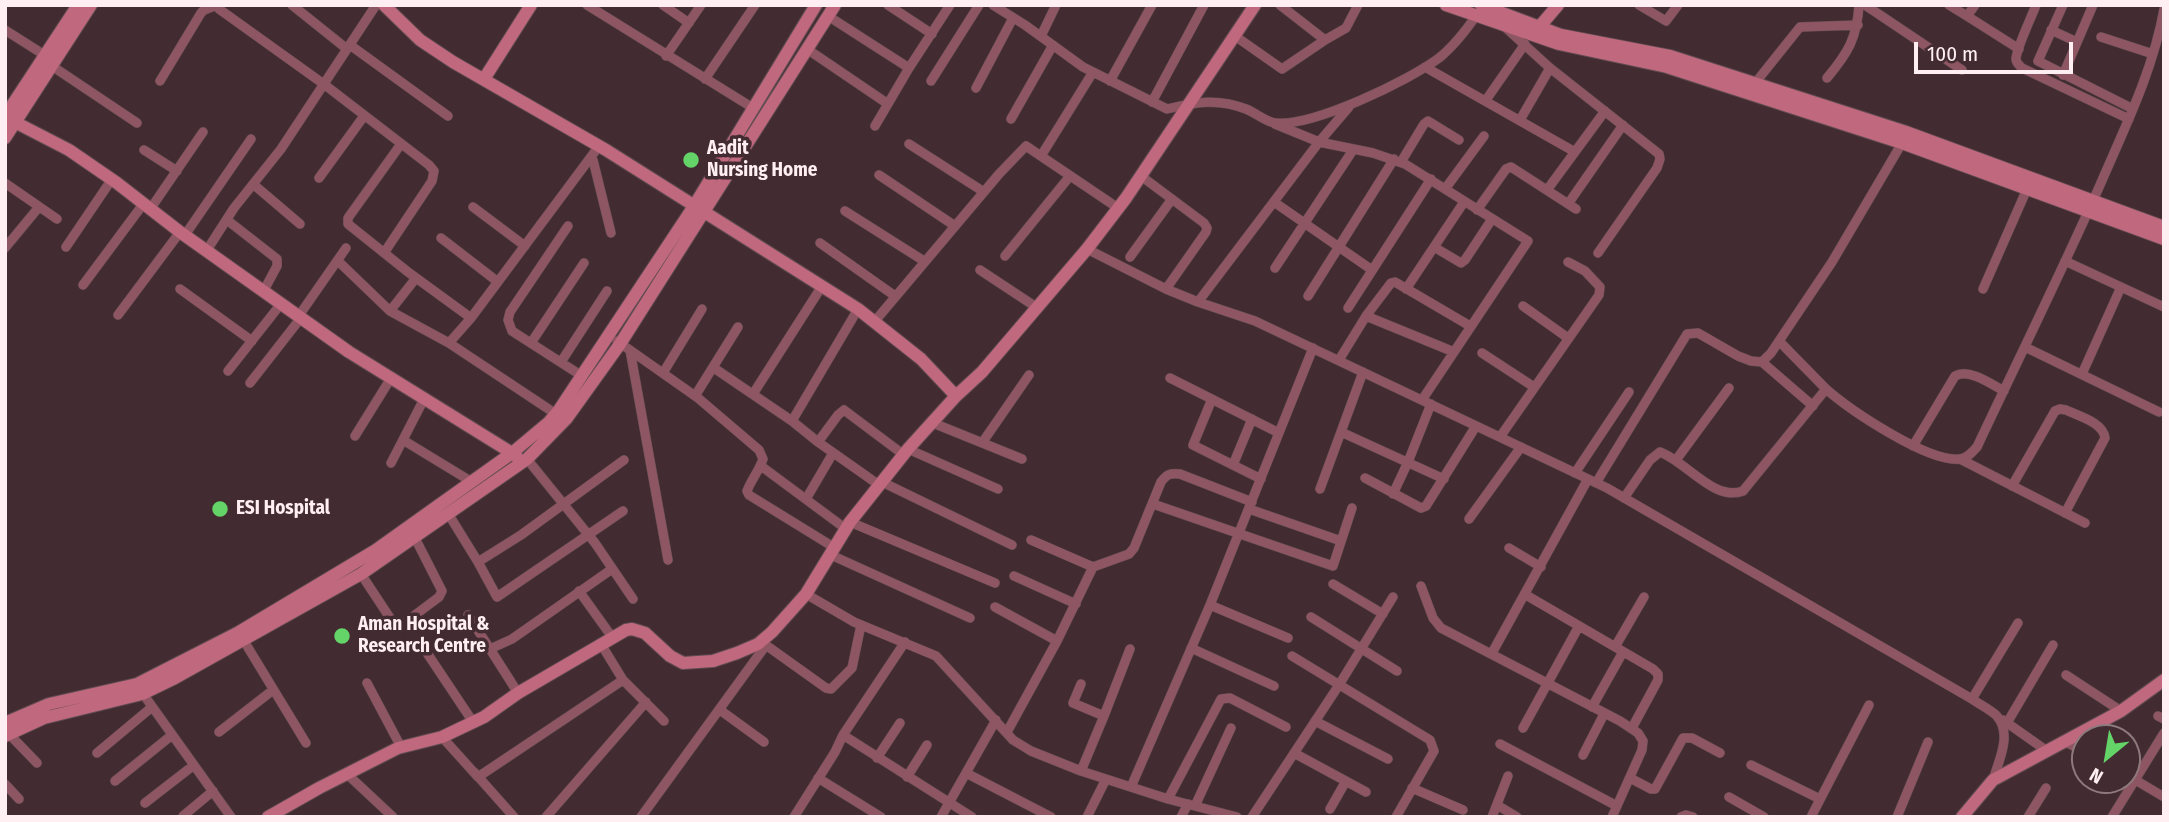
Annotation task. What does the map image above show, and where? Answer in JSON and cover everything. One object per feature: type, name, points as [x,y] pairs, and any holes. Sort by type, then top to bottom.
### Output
[{"type":"street","points":[[49,61],[78,5]]},
{"type":"street","points":[[5,138],[9,118],[91,5]]},
{"type":"street","points":[[160,81],[201,13],[217,5],[325,85],[434,171],[434,177],[384,253]]},
{"type":"street","points":[[292,5],[448,116]]},
{"type":"street","points":[[484,79],[531,5]]},
{"type":"street","points":[[587,5],[753,108]]},
{"type":"street","points":[[663,5],[689,23]]},
{"type":"street","points":[[666,56],[701,5]]},
{"type":"street","points":[[705,79],[755,5]]},
{"type":"street","points":[[37,763],[7,731],[175,678],[361,574],[524,461],[567,418],[625,347],[649,296],[753,108],[816,5]]},
{"type":"street","points":[[888,5],[933,34]]},
{"type":"street","points":[[874,126],[950,5]]},
{"type":"street","points":[[931,81],[979,5]]},
{"type":"street","points":[[993,5],[1093,72],[1167,109],[1191,103],[1226,102],[1319,142],[1397,161],[1431,179],[1528,241],[1470,326],[1426,402],[1408,462],[1394,494]]},
{"type":"street","points":[[1041,36],[1056,5]]},
{"type":"street","points":[[1111,81],[1152,5]]},
{"type":"street","points":[[1152,102],[1204,5]]},
{"type":"street","points":[[641,817],[720,710],[763,643],[806,594],[848,525],[906,452],[982,372],[1087,249],[1191,103],[1255,5]]},
{"type":"street","points":[[1280,5],[1325,40]]},
{"type":"street","points":[[1236,36],[1282,69],[1346,28],[1358,5]]},
{"type":"street","points":[[1486,100],[1532,35],[1558,5]]},
{"type":"street","points":[[1639,5],[1666,21],[1678,5]]},
{"type":"street","points":[[1827,78],[1849,49],[1858,25],[1859,5]]},
{"type":"street","points":[[1865,5],[1962,70]]},
{"type":"street","points":[[1949,5],[2019,49]]},
{"type":"street","points":[[1967,16],[1975,5]]},
{"type":"street","points":[[2036,5],[2016,58],[2017,63],[2022,68],[2129,119]]},
{"type":"street","points":[[2063,5],[2039,61],[2133,109]]},
{"type":"street","points":[[2063,75],[2093,5]]},
{"type":"street","points":[[207,250],[227,219],[281,149],[349,47],[385,6],[420,40],[599,146],[875,320],[921,359],[956,397]]},
{"type":"street","points":[[1448,6],[1480,9],[1532,35],[1550,68],[1659,154],[1657,168],[1598,253]]},
{"type":"street","points":[[1480,9],[1503,24],[1559,44],[1751,88],[1906,132],[2091,206],[2164,239]]},
{"type":"street","points":[[1274,123],[1303,120],[1337,111],[1425,67],[1448,50],[1480,9]]},
{"type":"street","points":[[1960,459],[1968,456],[1977,447],[2091,206],[2145,82],[2164,9]]},
{"type":"street","points":[[139,689],[376,551],[512,453],[556,414],[699,209],[832,11],[909,68]]},
{"type":"street","points":[[975,88],[1013,18]]},
{"type":"street","points":[[1751,88],[1800,27],[1858,25]]},
{"type":"street","points":[[5,30],[137,123]]},
{"type":"street","points":[[2051,30],[2077,42]]},
{"type":"street","points":[[2101,37],[2153,54]]},
{"type":"street","points":[[1011,119],[1053,45]]},
{"type":"street","points":[[807,49],[888,104]]},
{"type":"street","points":[[1425,67],[1575,152]]},
{"type":"street","points":[[1520,120],[1550,68]]},
{"type":"street","points":[[1041,156],[1093,72]]},
{"type":"street","points":[[1751,88],[2027,189],[2164,228]]},
{"type":"street","points":[[1198,302],[1319,142],[1352,104]]},
{"type":"street","points":[[1547,190],[1605,111]]},
{"type":"street","points":[[319,178],[364,116]]},
{"type":"street","points":[[9,118],[69,150],[299,318],[391,379],[524,461],[564,503],[633,599]]},
{"type":"street","points":[[1308,296],[1424,124],[1428,121],[1459,140]]},
{"type":"street","points":[[1477,210],[1508,167],[1572,207],[1623,125]]},
{"type":"street","points":[[83,285],[177,171],[204,132]]},
{"type":"street","points":[[1446,189],[1484,136]]},
{"type":"street","points":[[118,315],[183,234],[251,139]]},
{"type":"street","points":[[1762,362],[1772,353],[1832,262],[1902,143]]},
{"type":"street","points":[[401,144],[347,221],[384,253],[471,318]]},
{"type":"street","points":[[909,144],[984,192]]},
{"type":"street","points":[[449,343],[471,318],[599,146]]},
{"type":"street","points":[[875,320],[1026,146],[1118,208]]},
{"type":"street","points":[[1275,268],[1353,149]]},
{"type":"street","points":[[144,150],[177,171]]},
{"type":"street","points":[[590,158],[593,160],[611,233]]},
{"type":"street","points":[[879,175],[955,226]]},
{"type":"street","points":[[1005,256],[1070,176]]},
{"type":"street","points":[[1140,176],[1207,228],[1166,289]]},
{"type":"street","points":[[66,247],[112,179]]},
{"type":"street","points":[[1348,308],[1431,179]]},
{"type":"street","points":[[253,184],[300,224]]},
{"type":"street","points":[[7,188],[57,219]]},
{"type":"street","points":[[1983,289],[2027,189]]},
{"type":"street","points":[[1130,257],[1172,199]]},
{"type":"street","points":[[1273,202],[1373,270]]},
{"type":"street","points":[[1406,289],[1464,202]]},
{"type":"street","points":[[6,246],[39,206]]},
{"type":"street","points":[[473,207],[525,246]]},
{"type":"street","points":[[845,211],[925,261]]},
{"type":"street","points":[[227,219],[277,259],[277,266],[263,292]]},
{"type":"street","points":[[1434,247],[1461,263],[1492,219]]},
{"type":"street","points":[[568,226],[508,320],[512,331],[582,376]]},
{"type":"street","points":[[440,239],[498,282]]},
{"type":"street","points":[[820,243],[895,296]]},
{"type":"street","points":[[250,383],[299,318],[346,248]]},
{"type":"street","points":[[1087,249],[1166,289],[1255,321],[1625,498],[1972,699],[2047,751]]},
{"type":"street","points":[[338,261],[390,311],[449,343],[556,414]]},
{"type":"street","points":[[2065,261],[2164,307]]},
{"type":"street","points":[[1500,437],[1599,295],[1600,287],[1585,271],[1568,262]]},
{"type":"street","points":[[531,343],[584,263]]},
{"type":"street","points":[[980,270],[1037,307]]},
{"type":"street","points":[[390,311],[416,278]]},
{"type":"street","points":[[1339,360],[1391,282],[1470,326]]},
{"type":"street","points":[[754,394],[822,286]]},
{"type":"street","points":[[2082,374],[2121,287]]},
{"type":"street","points":[[180,289],[253,341]]},
{"type":"street","points":[[561,362],[607,291]]},
{"type":"street","points":[[228,371],[280,305]]},
{"type":"street","points":[[1523,306],[1568,338]]},
{"type":"street","points":[[663,373],[702,309]]},
{"type":"street","points":[[792,421],[858,309]]},
{"type":"street","points":[[1366,316],[1454,352]]},
{"type":"street","points":[[695,396],[738,327]]},
{"type":"street","points":[[1492,653],[1592,481],[1687,334],[1698,333],[1738,356],[1762,362],[1812,406]]},
{"type":"street","points":[[609,335],[695,396],[759,450],[763,459],[748,487],[749,495],[833,551],[970,618]]},
{"type":"street","points":[[1779,341],[1848,408],[1913,446],[1942,457],[1960,459],[2085,523]]},
{"type":"street","points":[[2025,346],[2159,412]]},
{"type":"street","points":[[625,347],[668,560]]},
{"type":"street","points":[[1131,787],[1210,606],[1313,348]]},
{"type":"street","points":[[1482,353],[1534,387]]},
{"type":"street","points":[[714,368],[881,484],[1012,544]]},
{"type":"street","points":[[1320,489],[1363,372]]},
{"type":"street","points":[[1913,446],[1955,376],[1968,374],[2004,391]]},
{"type":"street","points":[[982,443],[1029,375]]},
{"type":"street","points":[[1170,378],[1279,433]]},
{"type":"street","points":[[355,436],[391,379]]},
{"type":"street","points":[[1676,460],[1729,388]]},
{"type":"street","points":[[1625,498],[1655,455],[1660,453],[1676,460],[1725,493],[1743,491],[1826,389]]},
{"type":"street","points":[[1576,473],[1629,392]]},
{"type":"street","points":[[391,463],[424,399]]},
{"type":"street","points":[[1212,399],[1193,446],[1261,479]]},
{"type":"street","points":[[2012,486],[2060,408],[2100,427],[2105,431],[2105,438],[2065,513]]},
{"type":"street","points":[[818,442],[838,415],[845,410],[906,452],[998,489]]},
{"type":"street","points":[[1233,465],[1252,419]]},
{"type":"street","points":[[933,423],[1022,459]]},
{"type":"street","points":[[1365,478],[1421,508],[1426,506],[1476,426]]},
{"type":"street","points":[[1341,432],[1444,479]]},
{"type":"street","points":[[403,440],[472,482]]},
{"type":"street","points":[[1469,519],[1521,447]]},
{"type":"street","points":[[806,499],[834,453]]},
{"type":"street","points":[[478,562],[522,535],[624,460]]},
{"type":"street","points":[[761,466],[848,525],[995,583]]},
{"type":"street","points":[[1007,732],[1058,641],[1093,568],[1129,554],[1134,548],[1166,475],[1180,474],[1251,506],[1341,541]]},
{"type":"street","points":[[1153,504],[1333,566],[1352,508]]},
{"type":"street","points":[[449,515],[497,597],[623,512]]},
{"type":"street","points":[[361,574],[394,624],[403,624],[442,592],[415,538]]},
{"type":"street","points":[[1031,540],[1093,568]]},
{"type":"street","points":[[1509,548],[1541,567]]},
{"type":"street","points":[[490,649],[512,639],[612,569]]},
{"type":"street","points":[[1014,576],[1076,604]]},
{"type":"street","points":[[1333,583],[1382,614]]},
{"type":"street","points":[[1421,586],[1433,618],[1441,628],[1632,728],[1643,741],[1642,750],[1612,817]]},
{"type":"street","points":[[579,592],[607,640],[623,680],[664,721]]},
{"type":"street","points":[[806,594],[861,625],[936,656],[1013,740],[1031,751],[1081,771],[1168,799],[1237,817]]},
{"type":"street","points":[[1526,595],[1658,674],[1658,680],[1632,728]]},
{"type":"street","points":[[1252,817],[1393,597]]},
{"type":"street","points":[[1592,707],[1644,597]]},
{"type":"street","points":[[1210,606],[1288,638]]},
{"type":"street","points":[[995,607],[1058,641]]},
{"type":"street","points":[[468,615],[519,693]]},
{"type":"street","points":[[1311,617],[1397,671]]},
{"type":"street","points":[[1972,699],[2018,623]]},
{"type":"street","points":[[763,643],[831,689],[852,667],[861,625]]},
{"type":"street","points":[[1523,727],[1579,626]]},
{"type":"street","points":[[269,817],[401,747],[442,737],[484,717],[519,693],[626,630],[639,630],[670,656],[683,663],[713,661],[763,643]]},
{"type":"street","points":[[244,641],[306,743]]},
{"type":"street","points":[[793,817],[905,642]]},
{"type":"street","points":[[2007,723],[2053,645]]},
{"type":"street","points":[[423,647],[473,722]]},
{"type":"street","points":[[1191,648],[1274,686]]},
{"type":"street","points":[[1081,771],[1130,649]]},
{"type":"street","points":[[1292,656],[1430,740],[1434,751],[1396,817]]},
{"type":"street","points":[[2066,675],[2121,711]]},
{"type":"street","points":[[442,737],[478,777],[623,680]]},
{"type":"street","points":[[1962,817],[1993,780],[2121,711],[2164,680]]},
{"type":"street","points":[[367,682],[401,747]]},
{"type":"street","points":[[1081,684],[1073,704],[1104,716]]},
{"type":"street","points":[[139,689],[231,817]]},
{"type":"street","points":[[219,732],[273,690]]},
{"type":"street","points":[[1168,799],[1221,699],[1230,698],[1286,727]]},
{"type":"street","points":[[546,817],[646,702]]},
{"type":"street","points":[[1811,817],[1869,705]]},
{"type":"street","points":[[97,753],[152,707]]},
{"type":"street","points":[[720,710],[764,742]]},
{"type":"street","points":[[1583,755],[1604,713]]},
{"type":"street","points":[[1993,780],[2005,738],[2003,726],[1996,715]]},
{"type":"street","points":[[941,817],[996,720]]},
{"type":"street","points":[[1315,721],[1388,759]]},
{"type":"street","points":[[877,758],[900,723]]},
{"type":"street","points":[[1181,817],[1192,805],[1231,728]]},
{"type":"street","points":[[2141,764],[2164,733]]},
{"type":"street","points":[[115,782],[172,735]]},
{"type":"street","points":[[843,735],[972,817]]},
{"type":"street","points":[[442,737],[514,817]]},
{"type":"street","points":[[1630,778],[1655,789],[1683,738],[1692,738],[1720,753]]},
{"type":"street","points":[[1898,817],[1928,742]]},
{"type":"street","points":[[2066,742],[2071,745]]},
{"type":"street","points":[[1500,744],[1617,806]]},
{"type":"street","points":[[907,777],[928,745]]},
{"type":"street","points":[[1294,753],[1366,792]]},
{"type":"street","points":[[145,803],[194,765]]},
{"type":"street","points":[[1751,765],[1821,799]]},
{"type":"street","points":[[347,774],[393,817]]},
{"type":"street","points":[[966,774],[1051,817]]},
{"type":"street","points":[[1492,817],[1508,776]]},
{"type":"street","points":[[818,778],[869,814],[881,817]]},
{"type":"street","points":[[1087,817],[1106,779]]},
{"type":"street","points":[[1330,809],[1346,781]]},
{"type":"street","points":[[5,784],[19,799]]},
{"type":"street","points":[[2141,784],[2164,797]]},
{"type":"street","points":[[1412,788],[1463,810]]},
{"type":"street","points":[[2028,817],[2046,788]]},
{"type":"street","points":[[183,816],[213,791]]},
{"type":"street","points":[[2112,817],[2123,794]]},
{"type":"street","points":[[1728,797],[1765,817]]},
{"type":"street","points":[[1497,805],[1517,817]]},
{"type":"street","points":[[1681,817],[1693,817]]},
{"type":"place","name":"Aadit Nursing Home","points":[[691,160]]},
{"type":"place","name":"ESI Hospital","points":[[220,509]]},
{"type":"place","name":"Aman Hospital & Research Centre","points":[[342,636]]}]
